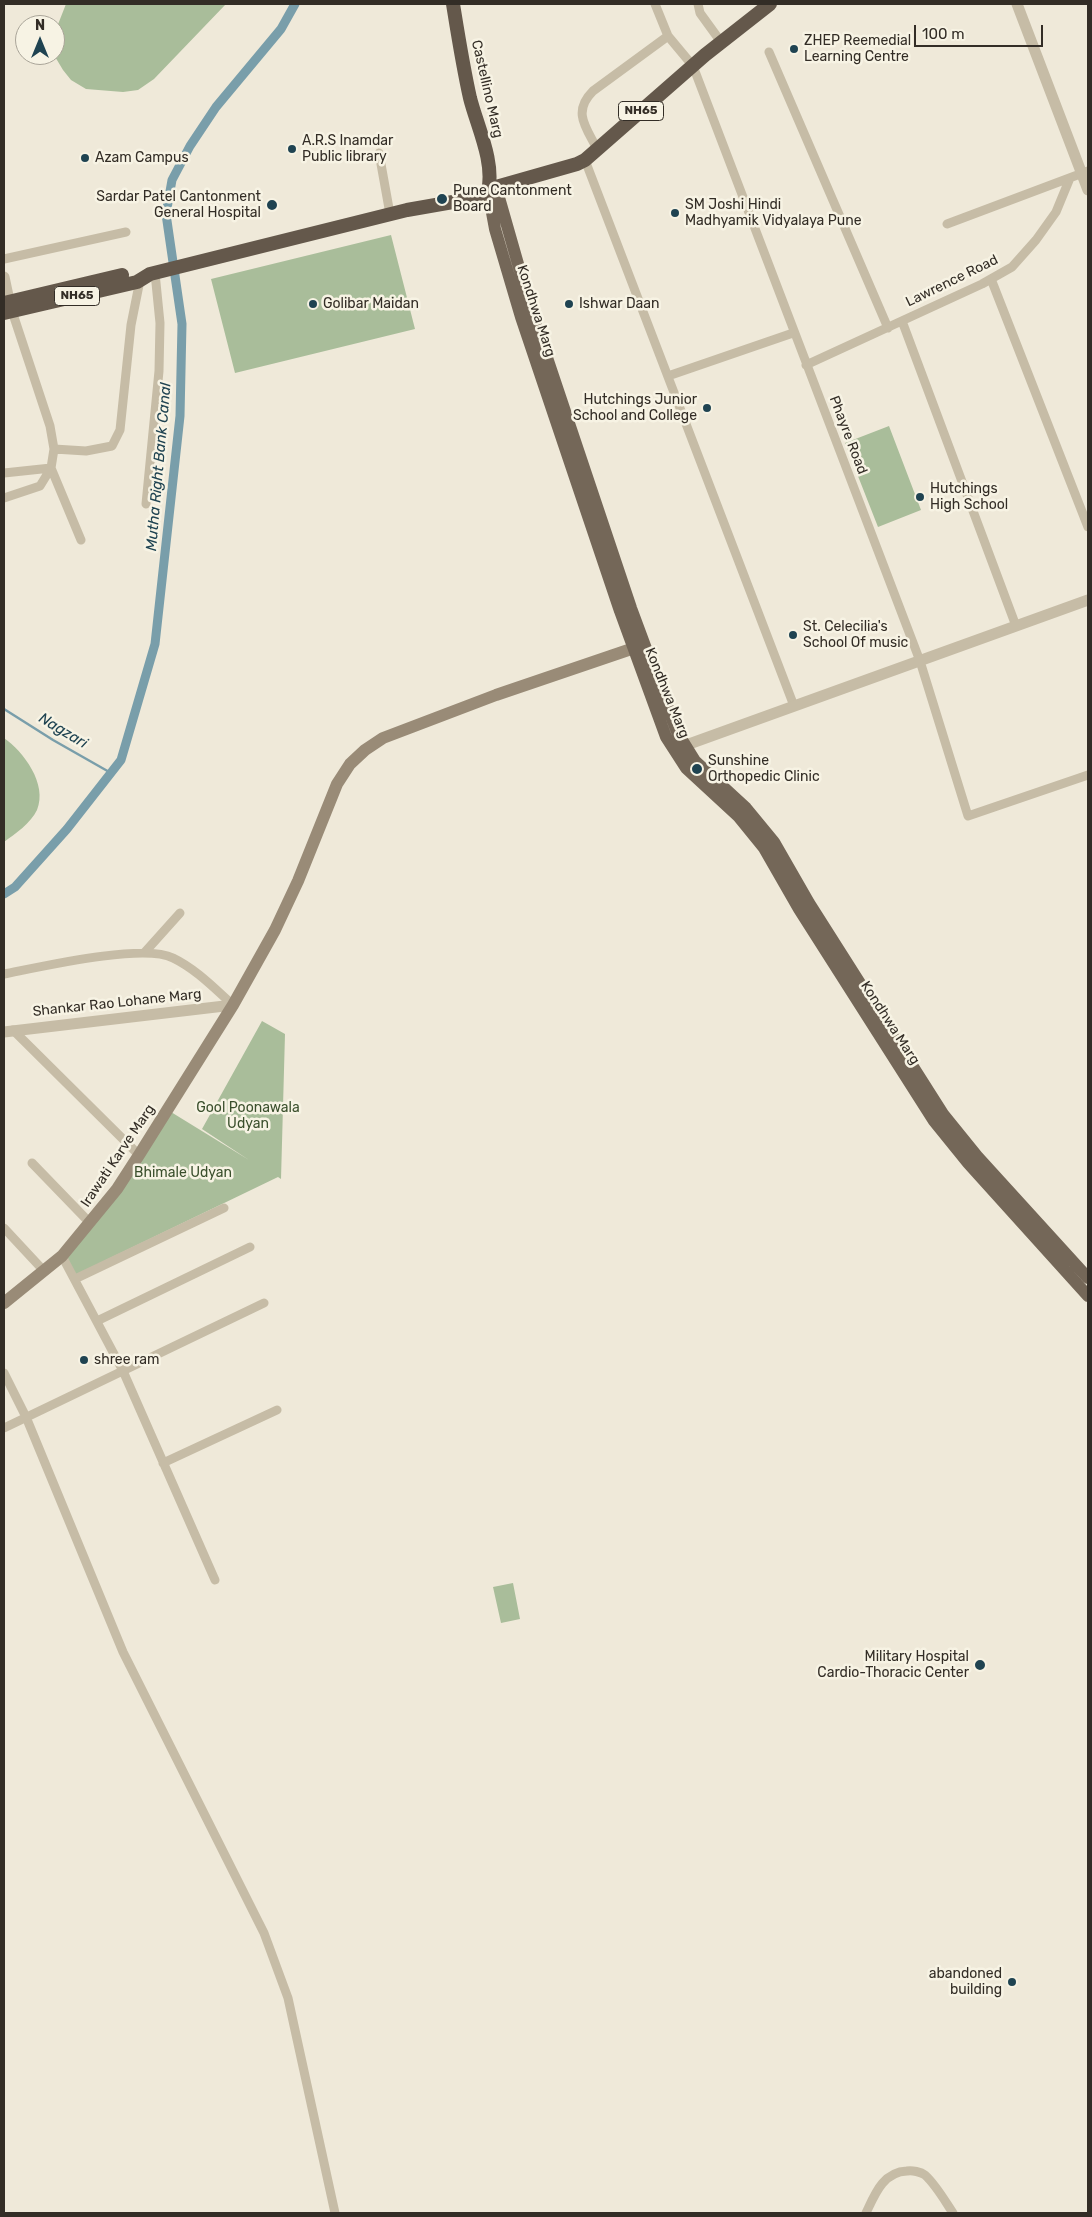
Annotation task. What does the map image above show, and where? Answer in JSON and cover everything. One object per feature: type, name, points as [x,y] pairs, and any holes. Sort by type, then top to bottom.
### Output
[{"type":"highway","name":"Castellino Marg","points":[[453,4],[466,79],[486,154],[491,186]]},
{"type":"highway","name":"NH65","points":[[7,307],[134,273],[148,275],[390,214],[470,199],[491,186],[577,164],[585,160],[721,42],[770,4]]},
{"type":"highway","name":"NH65","points":[[452,202],[478,188],[484,179],[486,154]]},
{"type":"main road","name":"Kondhwa Marg","points":[[491,186],[521,296],[639,647],[677,732],[679,747],[686,768],[738,816],[764,848],[799,909],[934,1121],[968,1163],[1088,1296]]},
{"type":"main road","name":"Irawati Karve Marg","points":[[4,1303],[62,1256],[90,1223],[139,1155],[233,1005],[275,930],[298,881],[337,784],[350,764],[382,738],[496,695],[639,647]]},
{"type":"main road","name":"Kondhwa Marg","points":[[679,747],[746,808],[774,842],[809,903],[943,1114],[977,1156],[1088,1278]]},
{"type":"street","name":"Phayre Road","points":[[656,4],[668,36],[693,66],[793,333],[920,661],[968,816],[1088,775]]},
{"type":"street","points":[[698,4],[700,13],[721,42]]},
{"type":"street","points":[[1017,4],[1085,172],[1088,190]]},
{"type":"street","points":[[597,149],[583,120],[584,100],[668,36]]},
{"type":"street","points":[[769,52],[888,328]]},
{"type":"street","points":[[379,153],[390,214]]},
{"type":"street","points":[[585,160],[794,706]]},
{"type":"street","points":[[947,224],[1085,172]]},
{"type":"street","name":"Lawrence Road","points":[[806,365],[888,328],[1012,267],[1036,240],[1056,212],[1070,178]]},
{"type":"street","points":[[4,259],[126,232]]},
{"type":"street","points":[[54,449],[86,451],[112,446],[120,430],[131,325],[148,275]]},
{"type":"street","points":[[146,504],[158,371],[160,323],[148,275]]},
{"type":"street","points":[[4,277],[7,307],[50,426],[54,449],[52,468],[40,486],[4,498]]},
{"type":"street","points":[[991,279],[1088,527]]},
{"type":"street","points":[[902,321],[1016,626]]},
{"type":"street","points":[[668,376],[793,333]]},
{"type":"street","points":[[4,473],[52,468]]},
{"type":"street","points":[[52,468],[81,540]]},
{"type":"street","points":[[679,747],[1088,600]]},
{"type":"street","points":[[145,952],[180,913]]},
{"type":"street","points":[[4,974],[145,952],[172,957],[196,973],[233,1005]]},
{"type":"street","name":"Shankar Rao Lohane Marg","points":[[8,1031],[233,1005]]},
{"type":"street","points":[[8,1031],[139,1155]]},
{"type":"street","points":[[32,1163],[90,1223]]},
{"type":"street","points":[[75,1279],[224,1208]]},
{"type":"street","points":[[4,1228],[44,1271]]},
{"type":"street","points":[[97,1321],[250,1247]]},
{"type":"street","points":[[62,1256],[123,1371],[214,1580]]},
{"type":"street","points":[[4,1428],[264,1303]]},
{"type":"street","points":[[4,1373],[26,1417],[123,1652],[264,1933],[288,1998],[335,2213]]},
{"type":"street","points":[[163,1463],[277,1410]]},
{"type":"street","points":[[866,2213],[876,2192],[887,2178],[897,2171],[911,2170],[924,2174],[953,2213]]},
{"type":"green space","points":[[66,4],[226,4],[154,79],[138,90],[123,92],[86,89],[71,80],[63,70],[60,65],[65,65],[65,15],[62,15]]},
{"type":"green space","name":"Golibar Maidan","points":[[391,235],[415,329],[235,373],[211,279]]},
{"type":"green space","points":[[889,426],[921,510],[878,527],[845,443]]},
{"type":"green space","points":[[4,738],[19,751],[32,769],[39,790],[40,800],[37,810],[31,819],[4,842]]},
{"type":"green space","name":"Bhimale Udyan","points":[[262,1021],[285,1034],[281,1179],[278,1177],[73,1276],[63,1258],[171,1112],[249,1160],[202,1129]]},
{"type":"green space","points":[[513,1583],[520,1619],[501,1623],[493,1587]]},
{"type":"waterway","name":"Mutha Right Bank Canal","points":[[4,894],[15,887],[67,829],[121,760],[155,644],[180,416],[182,324],[166,214],[172,180],[190,146],[216,107],[281,29],[295,4]]},
{"type":"waterway","name":"Nagzari","points":[[4,709],[111,773]]},
{"type":"place","name":"ZHEP Reemedial Learning Centre","points":[[794,49]]},
{"type":"place","name":"A.R.S Inamdar Public library","points":[[292,149]]},
{"type":"place","name":"Azam Campus","points":[[85,158]]},
{"type":"place","name":"Pune Cantonment Board","points":[[442,199]]},
{"type":"place","name":"Sardar Patel Cantonment General Hospital","points":[[272,205]]},
{"type":"place","name":"SM Joshi Hindi Madhyamik Vidyalaya Pune","points":[[675,213]]},
{"type":"place","name":"Golibar Maidan","points":[[313,304]]},
{"type":"place","name":"Ishwar Daan","points":[[569,304]]},
{"type":"place","name":"Hutchings Junior School and College","points":[[707,408]]},
{"type":"place","name":"Hutchings High School","points":[[920,497]]},
{"type":"place","name":"St. Celecilia's School Of music","points":[[793,635]]},
{"type":"place","name":"Sunshine Orthopedic Clinic","points":[[697,769]]},
{"type":"place","name":"shree ram","points":[[84,1360]]},
{"type":"place","name":"Military Hospital Cardio-Thoracic Center","points":[[980,1665]]},
{"type":"place","name":"abandoned building","points":[[1012,1982]]},
{"type":"park label","name":"Gool Poonawala Udyan","points":[[248,1116]]}]
